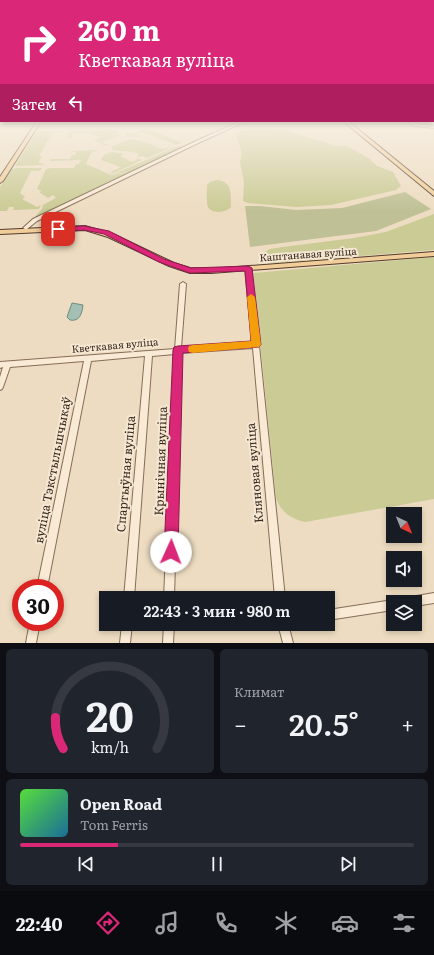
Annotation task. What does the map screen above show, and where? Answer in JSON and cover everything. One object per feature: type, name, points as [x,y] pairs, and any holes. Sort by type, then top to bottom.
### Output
[{"type":"main road","points":[[0,181],[19,151]]},
{"type":"main road","points":[[382,151],[434,194]]},
{"type":"main road","points":[[386,151],[434,190]]},
{"type":"main road","name":"Каштанавая вуліца","points":[[0,232],[84,228],[106,232],[183,269],[211,271],[434,254]]},
{"type":"street","points":[[25,228],[35,220],[178,151]]},
{"type":"street","name":"Кляновая вуліца","points":[[248,268],[279,591]]},
{"type":"street","name":"Крынічная вуліца","points":[[169,591],[178,350],[183,284]]},
{"type":"street","name":"Кветкавая вуліца","points":[[0,365],[256,345]]},
{"type":"street","name":"Спартыўная вуліца","points":[[130,591],[149,353]]},
{"type":"street","name":"вуліца Тэкстыльшчыкаў","points":[[44,579],[88,358]]},
{"type":"street","points":[[0,387],[8,364]]},
{"type":"street","points":[[422,600],[434,598]]},
{"type":"street","points":[[335,614],[386,606]]},
{"type":"street","points":[[31,643],[33,631]]},
{"type":"street","points":[[125,643],[126,631]]},
{"type":"street","points":[[168,643],[169,631]]},
{"type":"street","points":[[285,631],[288,643]]},
{"type":"green space","points":[[24,151],[42,151],[39,156],[42,157],[38,163],[44,164],[43,165],[15,166]]},
{"type":"green space","points":[[68,151],[96,151],[91,153],[86,164],[111,175],[132,172],[75,200],[25,228],[42,209],[43,205],[56,198],[53,195],[48,198],[39,192],[42,191],[37,189],[46,169],[74,168],[81,160],[50,161],[51,159],[70,159],[76,152]]},
{"type":"green space","points":[[123,151],[164,151],[147,158],[137,156],[139,154]]},
{"type":"green space","points":[[167,151],[177,151],[135,171],[114,174]]},
{"type":"green space","points":[[241,151],[356,151],[370,159],[377,166],[393,172],[401,186],[396,190],[331,205],[296,207],[248,203],[243,201],[244,182],[240,162]]},
{"type":"green space","points":[[112,152],[124,154],[120,156],[132,162],[137,160],[137,158],[142,160],[111,174],[110,173],[114,171],[112,170],[116,170],[121,167],[101,160],[104,155]]},
{"type":"green space","points":[[16,168],[42,168],[40,171],[31,171],[20,193],[25,197],[22,199],[37,207],[41,205],[39,209],[13,210],[14,207],[9,207],[7,211],[0,211],[0,187],[11,170]]},
{"type":"green space","points":[[217,180],[226,183],[231,193],[231,207],[220,212],[210,210],[207,202],[207,185],[210,182]]},
{"type":"green space","points":[[405,192],[431,209],[376,231],[250,247],[245,206],[296,210],[342,208]]},
{"type":"green space","points":[[434,214],[434,250],[273,263],[267,263],[262,259],[262,254],[270,249],[354,238],[386,232]]},
{"type":"green space","points":[[434,257],[434,499],[305,522],[291,517],[284,511],[276,498],[253,273]]},
{"type":"shaded area","points":[[72,303],[83,305],[80,316],[76,320],[70,320],[67,317]]},
{"type":"slow traffic","points":[[193,349],[256,345],[251,297]]},
{"type":"route","points":[[58,229],[84,228],[106,232],[162,260],[190,271],[248,268],[256,345],[178,350],[171,552]]}]
